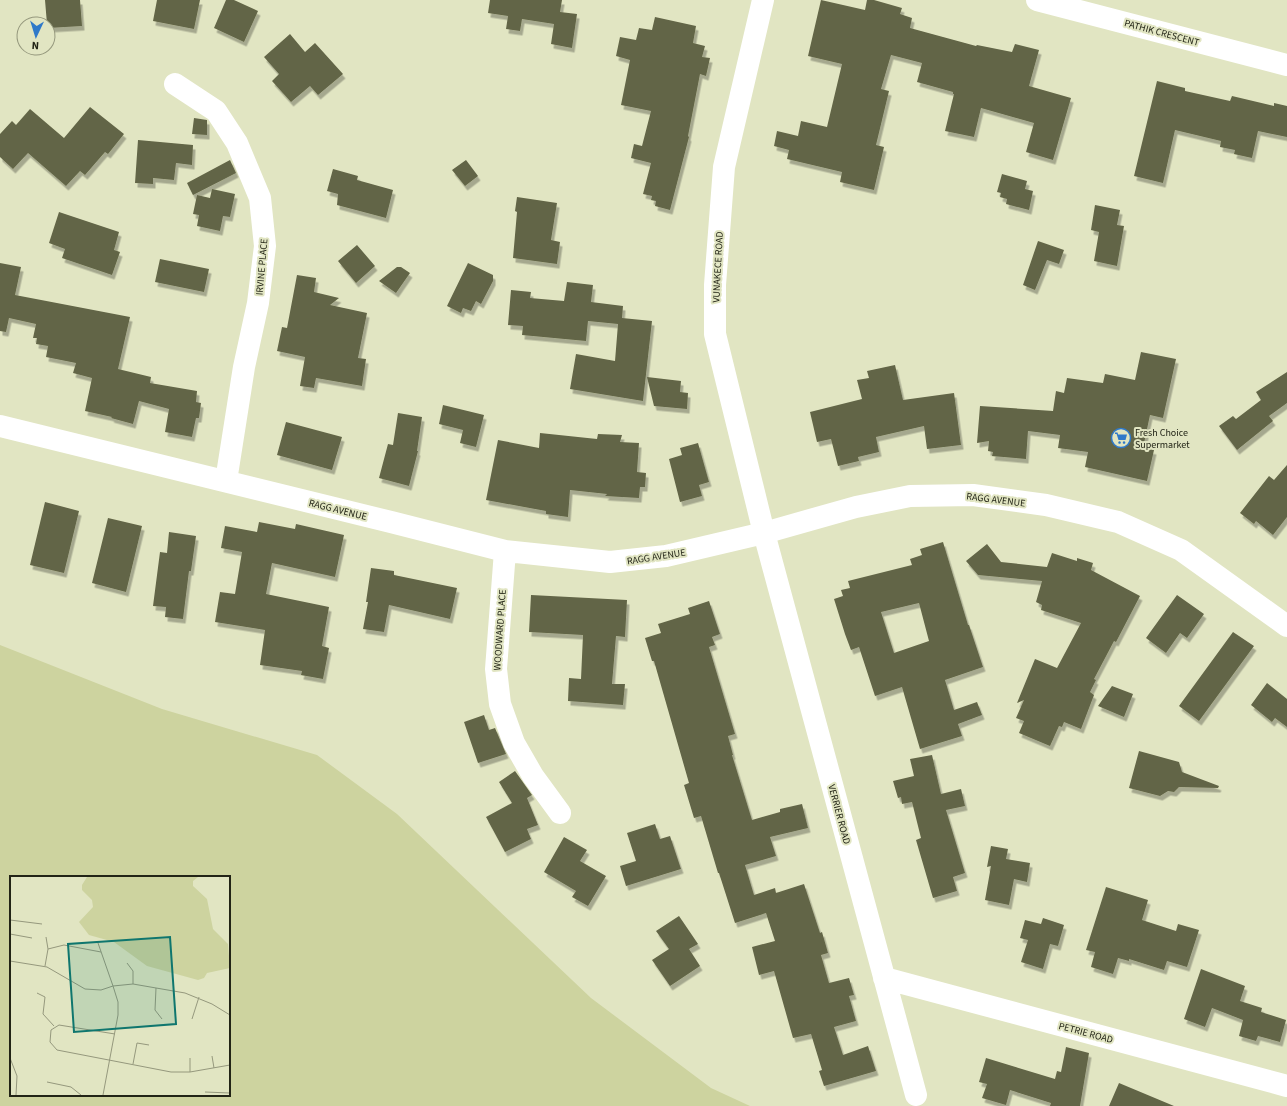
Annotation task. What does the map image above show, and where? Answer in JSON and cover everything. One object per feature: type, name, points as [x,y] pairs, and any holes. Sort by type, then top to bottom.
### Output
[{"type":"street","name":"VUNAKECE ROAD","points":[[763,0],[724,167],[715,285],[715,334],[764,533]]},
{"type":"street","name":"PATHIK CRESCENT","points":[[1038,0],[1287,65]]},
{"type":"street","name":"IRVINE PLACE","points":[[175,84],[216,112],[237,143],[260,198],[265,246],[259,295],[244,367],[226,481]]},
{"type":"street","name":"RAGG AVENUE","points":[[0,426],[505,551],[610,562],[666,556],[764,533],[856,507],[910,496],[973,495],[1046,505],[1118,522],[1181,550],[1287,626]]},
{"type":"street","name":"VERRIER ROAD","points":[[764,533],[916,1095]]},
{"type":"street","name":"WOODWARD PLACE","points":[[505,551],[496,669],[500,704],[514,743],[533,776],[560,813]]},
{"type":"street","name":"PETRIE ROAD","points":[[884,978],[1287,1086]]},
{"type":"green space","points":[[0,645],[162,709],[317,755],[397,814],[591,998],[711,1088],[750,1106],[0,1106]]},
{"type":"building","points":[[45,0],[80,0],[82,26],[56,28],[56,16],[46,16]]},
{"type":"building","points":[[157,0],[200,0],[194,29],[153,21]]},
{"type":"building","points":[[226,0],[234,0],[258,11],[244,42],[214,28]]},
{"type":"building","points":[[490,0],[562,0],[560,12],[577,14],[572,48],[551,44],[554,24],[522,19],[520,31],[506,29],[508,16],[488,13]]},
{"type":"building","points":[[821,0],[865,10],[867,0],[874,0],[902,8],[900,14],[912,18],[910,28],[976,46],[1012,52],[1015,44],[1039,50],[1029,86],[1071,98],[1053,160],[1026,152],[1034,123],[981,108],[974,137],[945,131],[954,94],[953,92],[917,82],[922,63],[891,55],[881,89],[889,91],[876,145],[884,147],[874,190],[840,182],[842,172],[787,159],[789,150],[774,146],[777,131],[798,136],[801,121],[827,127],[842,64],[808,56]]},
{"type":"building","points":[[655,17],[696,26],[693,43],[705,46],[702,57],[710,58],[706,76],[700,74],[689,137],[670,210],[655,206],[656,201],[651,200],[652,196],[643,194],[651,163],[631,158],[634,144],[642,146],[651,111],[621,105],[630,60],[616,56],[620,37],[636,40],[639,28],[652,30]]},
{"type":"building","points":[[290,34],[305,52],[315,43],[343,74],[318,95],[310,86],[291,102],[272,81],[279,74],[264,57]]},
{"type":"building","points":[[1157,81],[1185,88],[1185,91],[1230,101],[1232,96],[1274,106],[1274,103],[1287,106],[1287,137],[1258,131],[1252,158],[1234,154],[1235,150],[1220,147],[1221,141],[1175,130],[1163,183],[1134,176]]},
{"type":"building","points":[[90,107],[124,134],[108,154],[105,152],[85,175],[80,171],[66,186],[28,153],[13,169],[0,157],[0,134],[12,121],[16,125],[30,109],[64,138]]},
{"type":"building","points":[[194,118],[207,120],[207,135],[192,134]]},
{"type":"building","points":[[138,140],[193,145],[192,165],[176,163],[174,180],[153,178],[153,184],[135,183]]},
{"type":"building","points":[[230,160],[236,173],[193,195],[187,183]]},
{"type":"building","points":[[466,160],[478,176],[465,186],[452,170]]},
{"type":"building","points":[[333,169],[358,176],[357,180],[393,190],[386,218],[337,205],[338,194],[327,191]]},
{"type":"building","points":[[1002,174],[1027,181],[1025,189],[1033,191],[1029,210],[1006,204],[1007,199],[1000,197],[1001,193],[997,192]]},
{"type":"building","points":[[212,189],[235,194],[230,217],[223,216],[220,231],[197,226],[199,215],[193,214],[197,195],[210,198]]},
{"type":"building","points":[[517,197],[557,203],[551,240],[560,242],[557,264],[513,258]]},
{"type":"building","points":[[1095,205],[1120,210],[1117,225],[1124,226],[1117,266],[1094,261],[1099,232],[1091,230]]},
{"type":"building","points":[[59,212],[119,232],[114,250],[120,252],[112,275],[62,258],[65,249],[49,243]]},
{"type":"building","points":[[1038,241],[1064,250],[1059,264],[1047,260],[1035,290],[1023,285]]},
{"type":"building","points":[[357,245],[375,266],[356,283],[338,261]]},
{"type":"building","points":[[160,259],[209,269],[204,292],[155,282]]},
{"type":"building","points":[[0,263],[21,267],[15,295],[130,317],[118,369],[151,377],[150,383],[197,391],[196,402],[201,403],[199,418],[196,418],[192,437],[165,432],[169,409],[139,401],[133,424],[111,418],[112,417],[85,411],[92,378],[73,373],[76,363],[46,357],[48,346],[36,344],[37,338],[33,338],[36,324],[9,318],[6,332],[0,331]]},
{"type":"building","points":[[468,263],[493,275],[493,281],[481,304],[476,301],[471,311],[463,308],[461,313],[447,306]]},
{"type":"building","points":[[397,267],[401,267],[410,273],[396,293],[379,281]]},
{"type":"building","points":[[297,275],[316,278],[314,292],[339,298],[330,305],[367,313],[358,358],[366,359],[362,386],[316,378],[314,388],[300,386],[305,357],[277,351],[282,327],[287,328]]},
{"type":"building","points":[[567,282],[593,285],[591,302],[623,306],[622,318],[652,321],[643,401],[570,389],[576,354],[615,361],[618,324],[588,321],[586,341],[522,335],[523,326],[508,325],[511,290],[531,292],[530,298],[564,301]]},
{"type":"building","points":[[1141,352],[1176,359],[1163,418],[1150,415],[1143,448],[1154,450],[1147,481],[1085,467],[1088,452],[1058,448],[1060,435],[1028,431],[1026,459],[992,456],[993,452],[988,451],[989,441],[977,443],[980,406],[1053,411],[1056,391],[1064,393],[1067,378],[1103,383],[1105,374],[1135,380]]},
{"type":"building","points":[[895,365],[903,400],[954,393],[961,445],[927,449],[924,426],[876,437],[879,452],[858,457],[859,461],[838,466],[831,439],[817,442],[810,412],[862,399],[857,380],[869,378],[867,371]]},
{"type":"building","points":[[1287,372],[1287,403],[1269,416],[1273,421],[1237,450],[1219,426],[1233,416],[1236,419],[1261,400],[1256,392]]},
{"type":"building","points":[[647,377],[681,381],[680,392],[688,393],[687,409],[654,406]]},
{"type":"building","points":[[443,405],[484,415],[476,447],[460,443],[463,430],[439,424]]},
{"type":"building","points":[[398,413],[422,417],[418,451],[409,486],[379,478],[388,444],[393,445]]},
{"type":"building","points":[[286,422],[342,437],[332,470],[277,455]]},
{"type":"building","points":[[540,433],[597,439],[598,434],[622,435],[620,442],[639,443],[637,472],[646,473],[645,487],[640,487],[639,498],[605,496],[607,494],[570,490],[568,517],[546,514],[546,511],[486,500],[498,440],[539,448]]},
{"type":"building","points":[[698,443],[709,482],[699,485],[702,496],[680,502],[669,459],[682,455],[680,448]]},
{"type":"building","points":[[1287,465],[1287,517],[1273,535],[1256,521],[1254,524],[1240,513],[1269,476],[1274,480]]},
{"type":"building","points":[[45,502],[79,511],[64,573],[30,565]]},
{"type":"building","points":[[108,518],[142,526],[126,592],[92,583]]},
{"type":"building","points":[[259,522],[295,529],[296,524],[344,535],[335,577],[272,563],[266,594],[329,607],[322,646],[329,648],[323,679],[301,675],[302,671],[260,665],[265,630],[215,622],[220,592],[235,594],[242,552],[221,548],[225,526],[257,532]]},
{"type":"building","points":[[169,532],[196,536],[191,571],[189,571],[183,619],[165,617],[166,607],[153,606],[160,552],[167,553]]},
{"type":"building","points":[[943,542],[968,625],[983,667],[945,680],[954,710],[977,702],[982,715],[958,724],[962,736],[920,749],[902,687],[875,696],[859,647],[851,650],[834,599],[843,596],[841,590],[850,588],[848,581],[912,565],[910,559],[922,555],[920,549]],"holes":[[[919,603],[929,641],[894,653],[881,612]]]},
{"type":"building","points":[[987,544],[1001,562],[1047,567],[1052,553],[1077,561],[1077,558],[1093,563],[1091,570],[1140,596],[1116,642],[1114,641],[1094,679],[1096,680],[1090,692],[1094,695],[1081,729],[1064,722],[1062,727],[1059,726],[1050,746],[1019,733],[1024,721],[1016,718],[1024,700],[1017,703],[1035,659],[1057,668],[1081,623],[1041,610],[1042,605],[1036,602],[1042,581],[978,575],[966,561]]},
{"type":"building","points":[[371,568],[394,571],[394,575],[457,588],[450,619],[389,605],[384,632],[363,629],[368,602],[366,602]]},
{"type":"building","points":[[531,595],[627,600],[625,637],[616,636],[612,684],[625,684],[623,705],[568,701],[569,678],[581,679],[583,635],[529,632]]},
{"type":"building","points":[[1177,595],[1204,614],[1187,638],[1180,633],[1166,653],[1146,638]]},
{"type":"building","points":[[709,601],[720,634],[712,637],[715,645],[709,647],[735,734],[728,736],[732,755],[752,820],[780,812],[780,809],[802,804],[808,828],[770,837],[776,856],[745,865],[754,895],[775,888],[776,893],[804,884],[820,933],[822,932],[828,953],[821,955],[829,983],[849,978],[854,995],[849,996],[856,1021],[834,1027],[843,1055],[868,1046],[876,1071],[824,1086],[819,1071],[822,1070],[811,1034],[793,1038],[774,971],[759,975],[752,947],[775,941],[766,913],[735,923],[701,816],[694,818],[684,785],[689,783],[654,661],[652,661],[645,638],[661,633],[658,624],[690,614],[688,608]]},
{"type":"building","points":[[1233,632],[1254,646],[1199,721],[1179,706]]},
{"type":"building","points":[[1267,683],[1287,699],[1287,727],[1275,718],[1272,722],[1251,705]]},
{"type":"building","points":[[1112,686],[1133,694],[1124,717],[1098,706]]},
{"type":"building","points":[[484,715],[489,730],[495,728],[506,754],[478,763],[464,722]]},
{"type":"building","points":[[1139,751],[1179,762],[1182,772],[1219,786],[1218,788],[1179,787],[1174,792],[1168,791],[1160,796],[1129,788]]},
{"type":"building","points":[[932,755],[941,794],[961,789],[965,806],[946,810],[965,873],[953,877],[957,891],[933,898],[916,840],[921,838],[912,802],[902,804],[901,797],[898,798],[893,781],[914,776],[910,759]]},
{"type":"building","points":[[515,771],[532,795],[527,798],[538,825],[527,829],[531,839],[505,852],[486,817],[512,803],[499,782]]},
{"type":"building","points":[[655,824],[660,839],[670,836],[681,869],[626,886],[620,866],[636,861],[627,833]]},
{"type":"building","points":[[564,837],[587,850],[580,861],[606,876],[588,906],[572,897],[576,891],[544,872]]},
{"type":"building","points":[[991,846],[1008,849],[1006,859],[1030,863],[1027,882],[1014,879],[1009,905],[985,900],[991,866],[987,867]]},
{"type":"building","points":[[1106,887],[1148,900],[1142,920],[1176,931],[1178,924],[1199,930],[1187,967],[1167,961],[1164,970],[1129,959],[1129,961],[1118,958],[1113,974],[1091,967],[1095,952],[1086,950]]},
{"type":"building","points":[[679,916],[698,944],[689,949],[700,966],[670,986],[652,960],[669,949],[656,931]]},
{"type":"building","points":[[1043,918],[1064,925],[1058,946],[1050,944],[1043,969],[1021,962],[1028,940],[1020,938],[1025,920],[1041,924]]},
{"type":"building","points":[[1201,969],[1245,986],[1240,1001],[1262,1008],[1261,1012],[1286,1020],[1280,1042],[1258,1036],[1256,1041],[1239,1036],[1243,1020],[1212,1008],[1205,1027],[1184,1019]]},
{"type":"building","points":[[1066,1047],[1089,1053],[1080,1106],[1050,1106],[1051,1103],[1010,1090],[1006,1105],[982,1098],[987,1084],[979,1082],[986,1058],[1055,1079],[1057,1071],[1061,1072]]},
{"type":"building","points":[[1119,1083],[1174,1106],[1109,1106]]},
{"type":"place","name":"Fresh Choice Supermarket","points":[[1121,438]]}]
